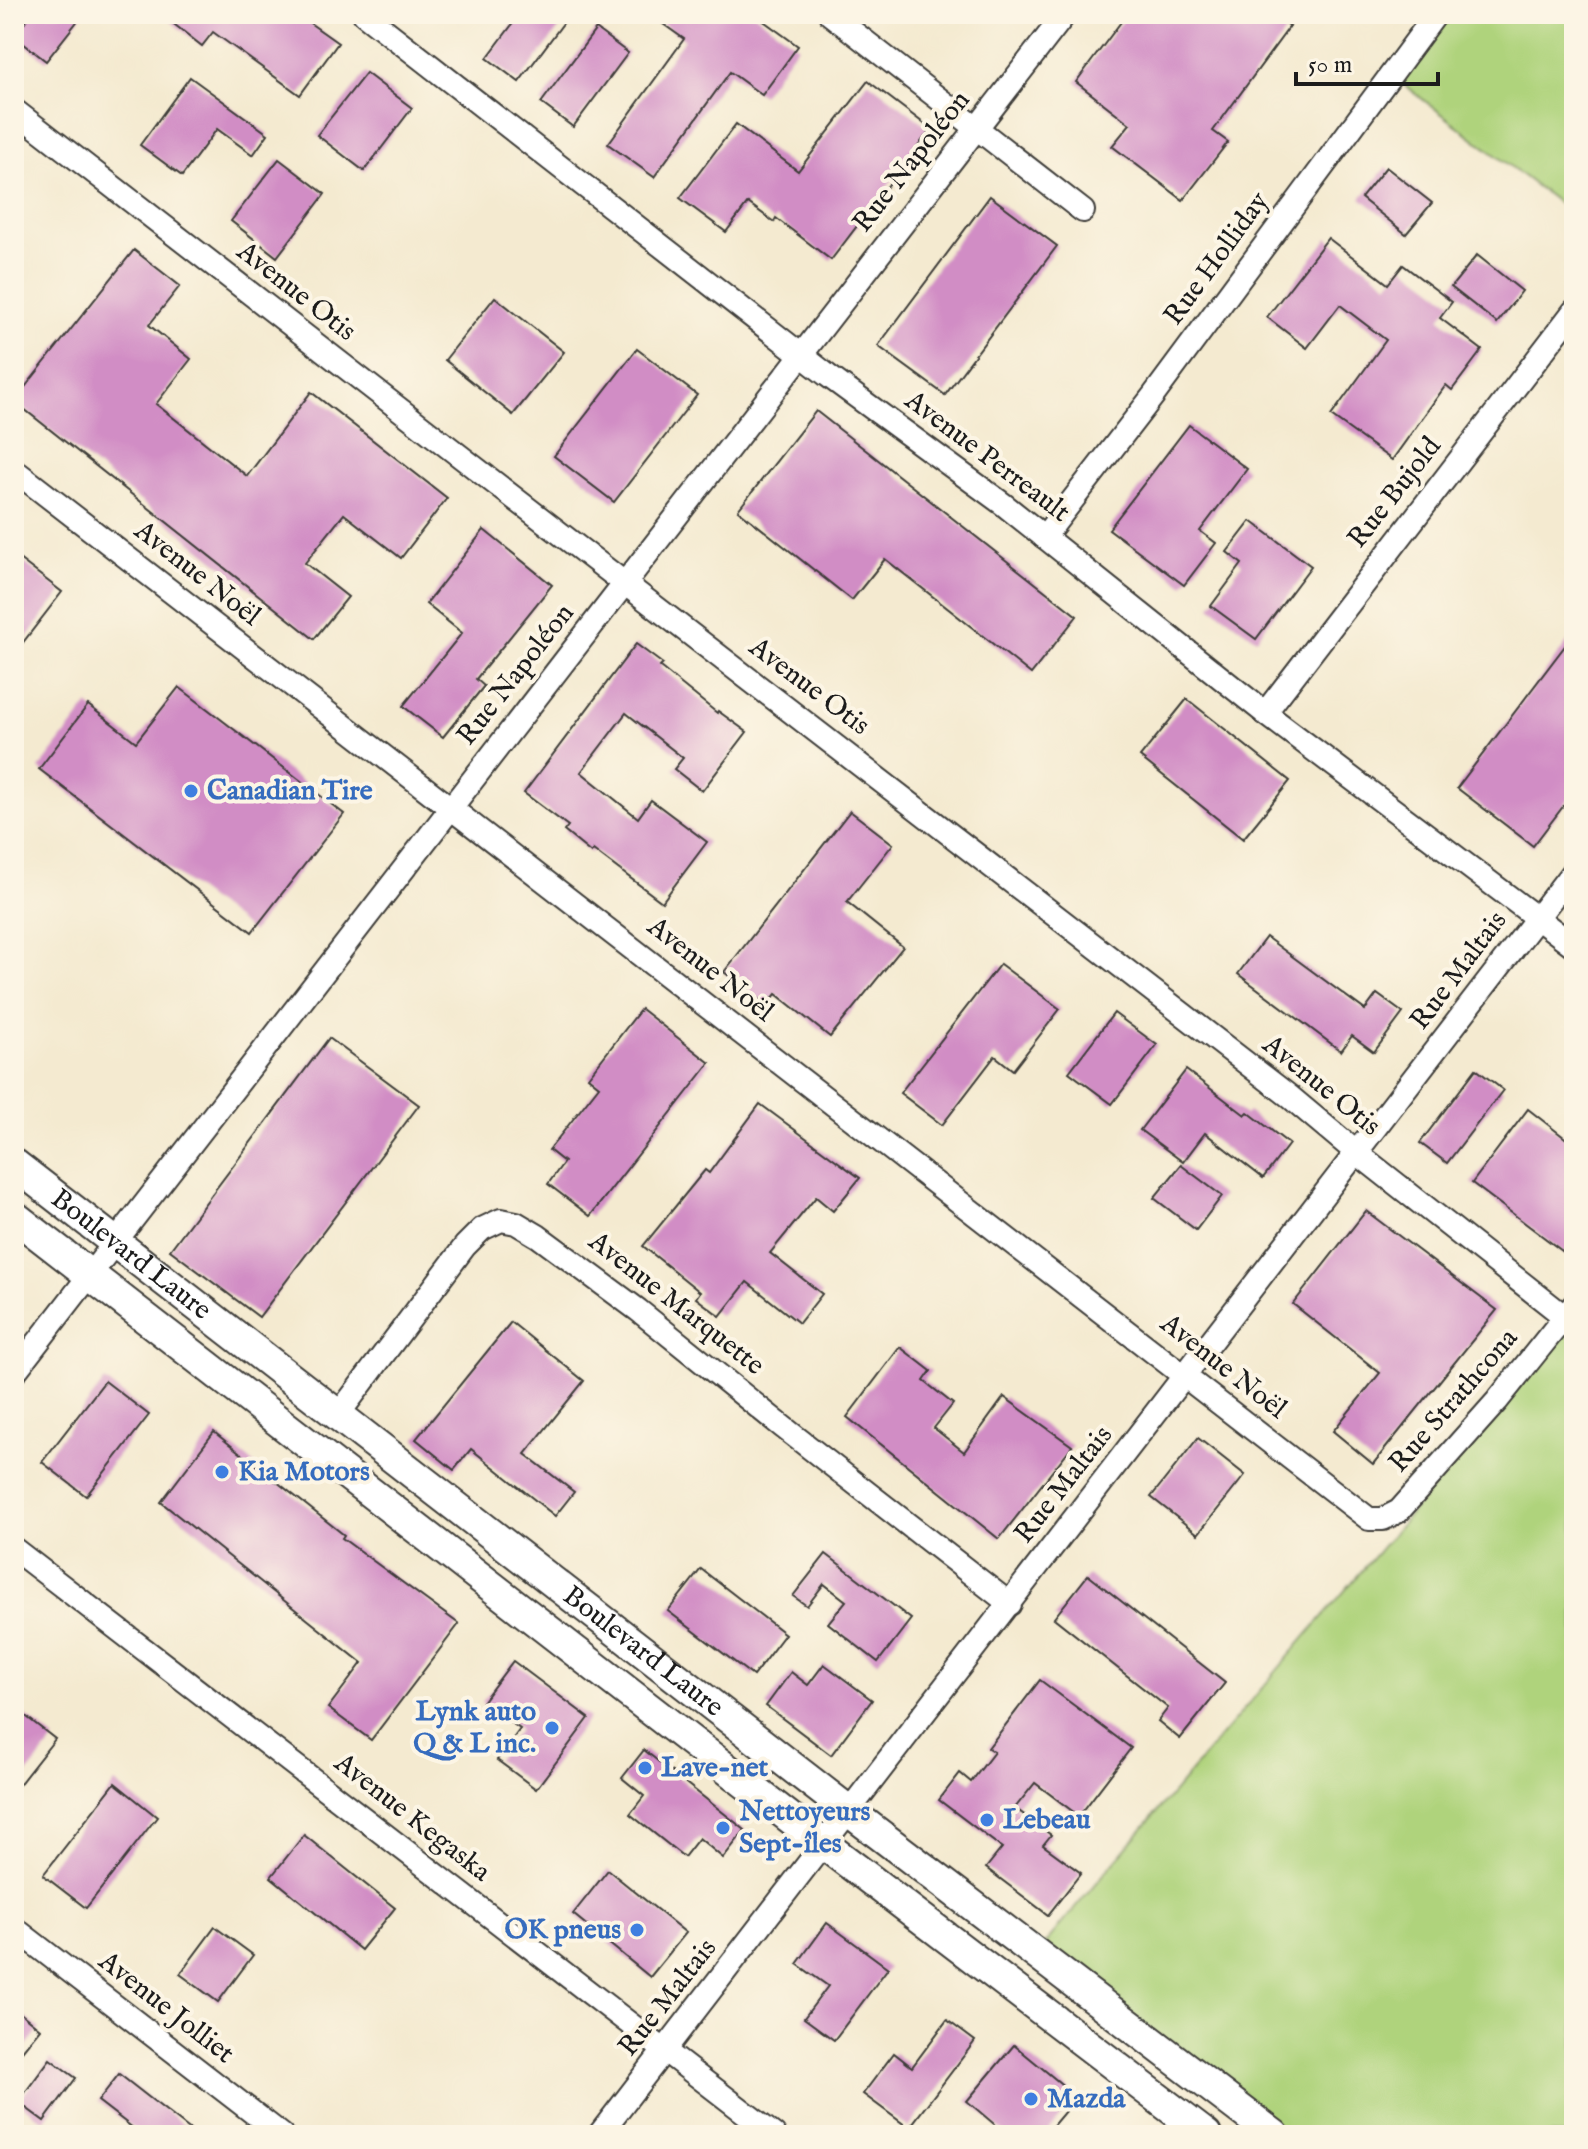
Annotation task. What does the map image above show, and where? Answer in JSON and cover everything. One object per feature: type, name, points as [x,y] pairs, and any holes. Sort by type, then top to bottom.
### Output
[{"type":"highway","name":"Boulevard Laure","points":[[14,1164],[850,1812],[1274,2135]]},
{"type":"highway","name":"Boulevard Laure","points":[[14,1216],[825,1845],[1206,2135]]},
{"type":"street","name":"Avenue Perreault","points":[[364,14],[803,353],[827,375],[1003,504],[1265,713],[1574,946]]},
{"type":"street","points":[[830,14],[1083,211]]},
{"type":"street","name":"Rue Napoléon","points":[[14,1373],[1065,14]]},
{"type":"street","name":"Rue Holliday","points":[[1044,537],[1163,384],[1436,14]]},
{"type":"street","name":"Avenue Otis","points":[[14,110],[624,585],[1289,1096],[1357,1153],[1569,1311]]},
{"type":"street","name":"Rue Bujold","points":[[1265,713],[1574,311]]},
{"type":"street","name":"Avenue Noël","points":[[14,470],[1369,1519]]},
{"type":"street","name":"Rue Maltais","points":[[599,2135],[1574,870]]},
{"type":"street","name":"Avenue Marquette","points":[[338,1415],[465,1246],[482,1229],[501,1220],[516,1223],[558,1249],[638,1310],[1010,1604]]},
{"type":"street","name":"Rue Strathcona","points":[[1369,1519],[1383,1519],[1399,1511],[1497,1401],[1569,1311]]},
{"type":"street","name":"Avenue Kegaska","points":[[14,1549],[774,2135]]},
{"type":"street","name":"Avenue Jolliet","points":[[14,1928],[282,2135]]},
{"type":"green space","points":[[1436,14],[1574,14],[1574,215],[1391,75]]},
{"type":"green space","points":[[1574,1321],[1574,2135],[1277,2135],[1036,1954]]},
{"type":"building","points":[[31,14],[83,14],[46,61],[14,36]]},
{"type":"building","points":[[161,14],[297,14],[338,43],[300,95],[213,32],[202,46]]},
{"type":"building","points":[[520,14],[570,14],[519,82],[487,58]]},
{"type":"building","points":[[649,14],[754,14],[798,46],[762,95],[730,72],[654,177],[608,144],[684,39]]},
{"type":"building","points":[[1127,14],[1273,14],[1290,26],[1213,131],[1228,142],[1183,200],[1112,146],[1130,124],[1076,82]]},
{"type":"building","points":[[596,29],[628,53],[573,127],[541,103]]},
{"type":"building","points":[[366,73],[412,108],[364,171],[317,135]]},
{"type":"building","points":[[190,77],[268,134],[253,155],[217,129],[182,176],[140,145]]},
{"type":"building","points":[[868,81],[931,129],[831,260],[776,218],[774,222],[748,203],[726,232],[680,198],[736,124],[798,171]]},
{"type":"building","points":[[279,159],[325,194],[277,257],[231,221]]},
{"type":"building","points":[[1386,167],[1432,203],[1406,234],[1361,198]]},
{"type":"building","points":[[990,196],[1057,246],[945,395],[878,346]]},
{"type":"building","points":[[1328,238],[1388,284],[1403,265],[1452,302],[1440,318],[1482,350],[1452,390],[1446,385],[1392,460],[1331,416],[1386,340],[1340,305],[1307,348],[1267,317]]},
{"type":"building","points":[[134,250],[180,286],[149,325],[191,359],[156,404],[247,476],[311,392],[447,498],[401,558],[344,514],[305,563],[348,597],[314,639],[14,401]]},
{"type":"building","points":[[1477,255],[1522,291],[1497,323],[1451,287]]},
{"type":"building","points":[[495,297],[564,352],[513,415],[445,360]]},
{"type":"building","points":[[637,349],[697,395],[614,502],[554,456]]},
{"type":"building","points":[[816,411],[1077,616],[1031,674],[885,559],[852,600],[738,510]]},
{"type":"building","points":[[1189,425],[1247,469],[1200,531],[1216,543],[1184,585],[1109,529]]},
{"type":"building","points":[[1251,521],[1311,566],[1256,639],[1211,606],[1242,564],[1227,552]]},
{"type":"building","points":[[484,530],[552,585],[476,679],[484,686],[443,737],[403,706],[462,633],[426,604]]},
{"type":"building","points":[[14,555],[62,592],[14,654]]},
{"type":"building","points":[[1574,634],[1574,792],[1533,846],[1457,788]]},
{"type":"building","points":[[636,644],[717,713],[747,732],[702,791],[674,769],[683,758],[626,713],[581,772],[638,818],[651,800],[707,842],[662,902],[593,850],[591,853],[564,831],[568,826],[524,793]]},
{"type":"building","name":"Canadian Tire","points":[[179,687],[344,814],[252,932],[39,769],[88,705],[136,742]]},
{"type":"building","points":[[1187,699],[1290,781],[1243,839],[1140,757]]},
{"type":"building","points":[[850,811],[893,844],[847,902],[903,947],[830,1037],[776,994],[767,1005],[724,972]]},
{"type":"building","points":[[1266,937],[1365,1010],[1377,994],[1403,1013],[1374,1052],[1352,1036],[1341,1051],[1238,974]]},
{"type":"building","points":[[1000,964],[1060,1009],[1013,1070],[995,1056],[942,1125],[900,1093]]},
{"type":"building","points":[[641,1009],[710,1063],[590,1216],[548,1184],[564,1162],[549,1150],[599,1086],[588,1077]]},
{"type":"building","points":[[1114,1013],[1157,1045],[1112,1104],[1069,1072]]},
{"type":"building","points":[[329,1038],[419,1105],[259,1317],[170,1250]]},
{"type":"building","points":[[1476,1069],[1503,1090],[1447,1163],[1420,1143]]},
{"type":"building","points":[[1186,1070],[1289,1144],[1263,1178],[1205,1133],[1183,1162],[1140,1130]]},
{"type":"building","points":[[760,1104],[860,1178],[833,1211],[816,1197],[770,1253],[822,1294],[799,1323],[747,1282],[720,1316],[696,1298],[700,1292],[643,1246],[705,1170],[709,1173]]},
{"type":"building","points":[[1528,1109],[1574,1145],[1574,1260],[1472,1183]]},
{"type":"building","points":[[1181,1165],[1222,1196],[1196,1230],[1154,1198]]},
{"type":"building","points":[[1366,1211],[1497,1310],[1373,1464],[1333,1431],[1380,1373],[1293,1304]]},
{"type":"building","points":[[511,1322],[584,1381],[525,1454],[574,1492],[555,1516],[471,1449],[454,1470],[416,1439]]},
{"type":"building","points":[[900,1347],[931,1371],[924,1381],[953,1404],[934,1428],[964,1452],[1004,1397],[1072,1446],[999,1539],[847,1417]]},
{"type":"building","points":[[105,1381],[149,1415],[86,1496],[42,1462]]},
{"type":"building","points":[[214,1432],[344,1535],[342,1538],[459,1624],[371,1740],[328,1708],[362,1663],[161,1502]]},
{"type":"building","points":[[1198,1438],[1245,1475],[1198,1534],[1151,1497]]},
{"type":"building","points":[[826,1554],[911,1619],[878,1662],[828,1623],[846,1601],[824,1584],[807,1606],[793,1596]]},
{"type":"building","points":[[701,1569],[785,1634],[753,1676],[668,1611]]},
{"type":"building","points":[[1088,1575],[1225,1683],[1180,1739],[1158,1721],[1168,1708],[1054,1618]]},
{"type":"building","points":[[513,1661],[589,1718],[536,1789],[497,1760],[520,1729],[482,1702]]},
{"type":"building","points":[[824,1664],[872,1700],[831,1755],[766,1706],[791,1672],[808,1685]]},
{"type":"building","points":[[1040,1680],[1131,1748],[1079,1816],[1035,1783],[1015,1808],[1051,1835],[1043,1845],[1081,1873],[1048,1915],[986,1868],[1002,1848],[939,1800],[960,1773],[971,1782],[994,1752],[988,1748]]},
{"type":"building","points":[[14,1707],[55,1739],[14,1791]]},
{"type":"building","points":[[644,1750],[745,1830],[723,1858],[699,1838],[684,1857],[630,1814],[644,1796],[622,1778]]},
{"type":"building","points":[[115,1783],[157,1817],[86,1908],[43,1875]]},
{"type":"building","points":[[304,1835],[395,1908],[361,1950],[271,1877]]},
{"type":"building","points":[[608,1870],[686,1933],[650,1977],[573,1914]]},
{"type":"building","points":[[827,1923],[888,1968],[834,2040],[804,2018],[828,1986],[797,1964]]},
{"type":"building","points":[[215,1927],[253,1955],[218,2002],[180,1974]]},
{"type":"building","points":[[14,2008],[40,2029],[14,2061]]},
{"type":"building","points":[[947,2020],[975,2041],[909,2128],[863,2094],[894,2053],[912,2067]]},
{"type":"building","points":[[1014,2045],[1077,2097],[1045,2135],[1007,2135],[967,2101]]},
{"type":"building","points":[[50,2059],[76,2078],[44,2121],[18,2102]]},
{"type":"building","points":[[119,2074],[197,2135],[142,2135],[98,2101]]},
{"type":"place","name":"Canadian Tire","points":[[191,791]]},
{"type":"place","name":"Kia Motors","points":[[222,1472]]},
{"type":"place","name":"Lynk auto Q & L inc.","points":[[552,1728]]},
{"type":"place","name":"Lave-net","points":[[645,1768]]},
{"type":"place","name":"Lebeau","points":[[987,1820]]},
{"type":"place","name":"Nettoyeurs Sept-îles","points":[[723,1828]]},
{"type":"place","name":"OK pneus","points":[[637,1930]]},
{"type":"place","name":"Mazda","points":[[1031,2099]]}]
